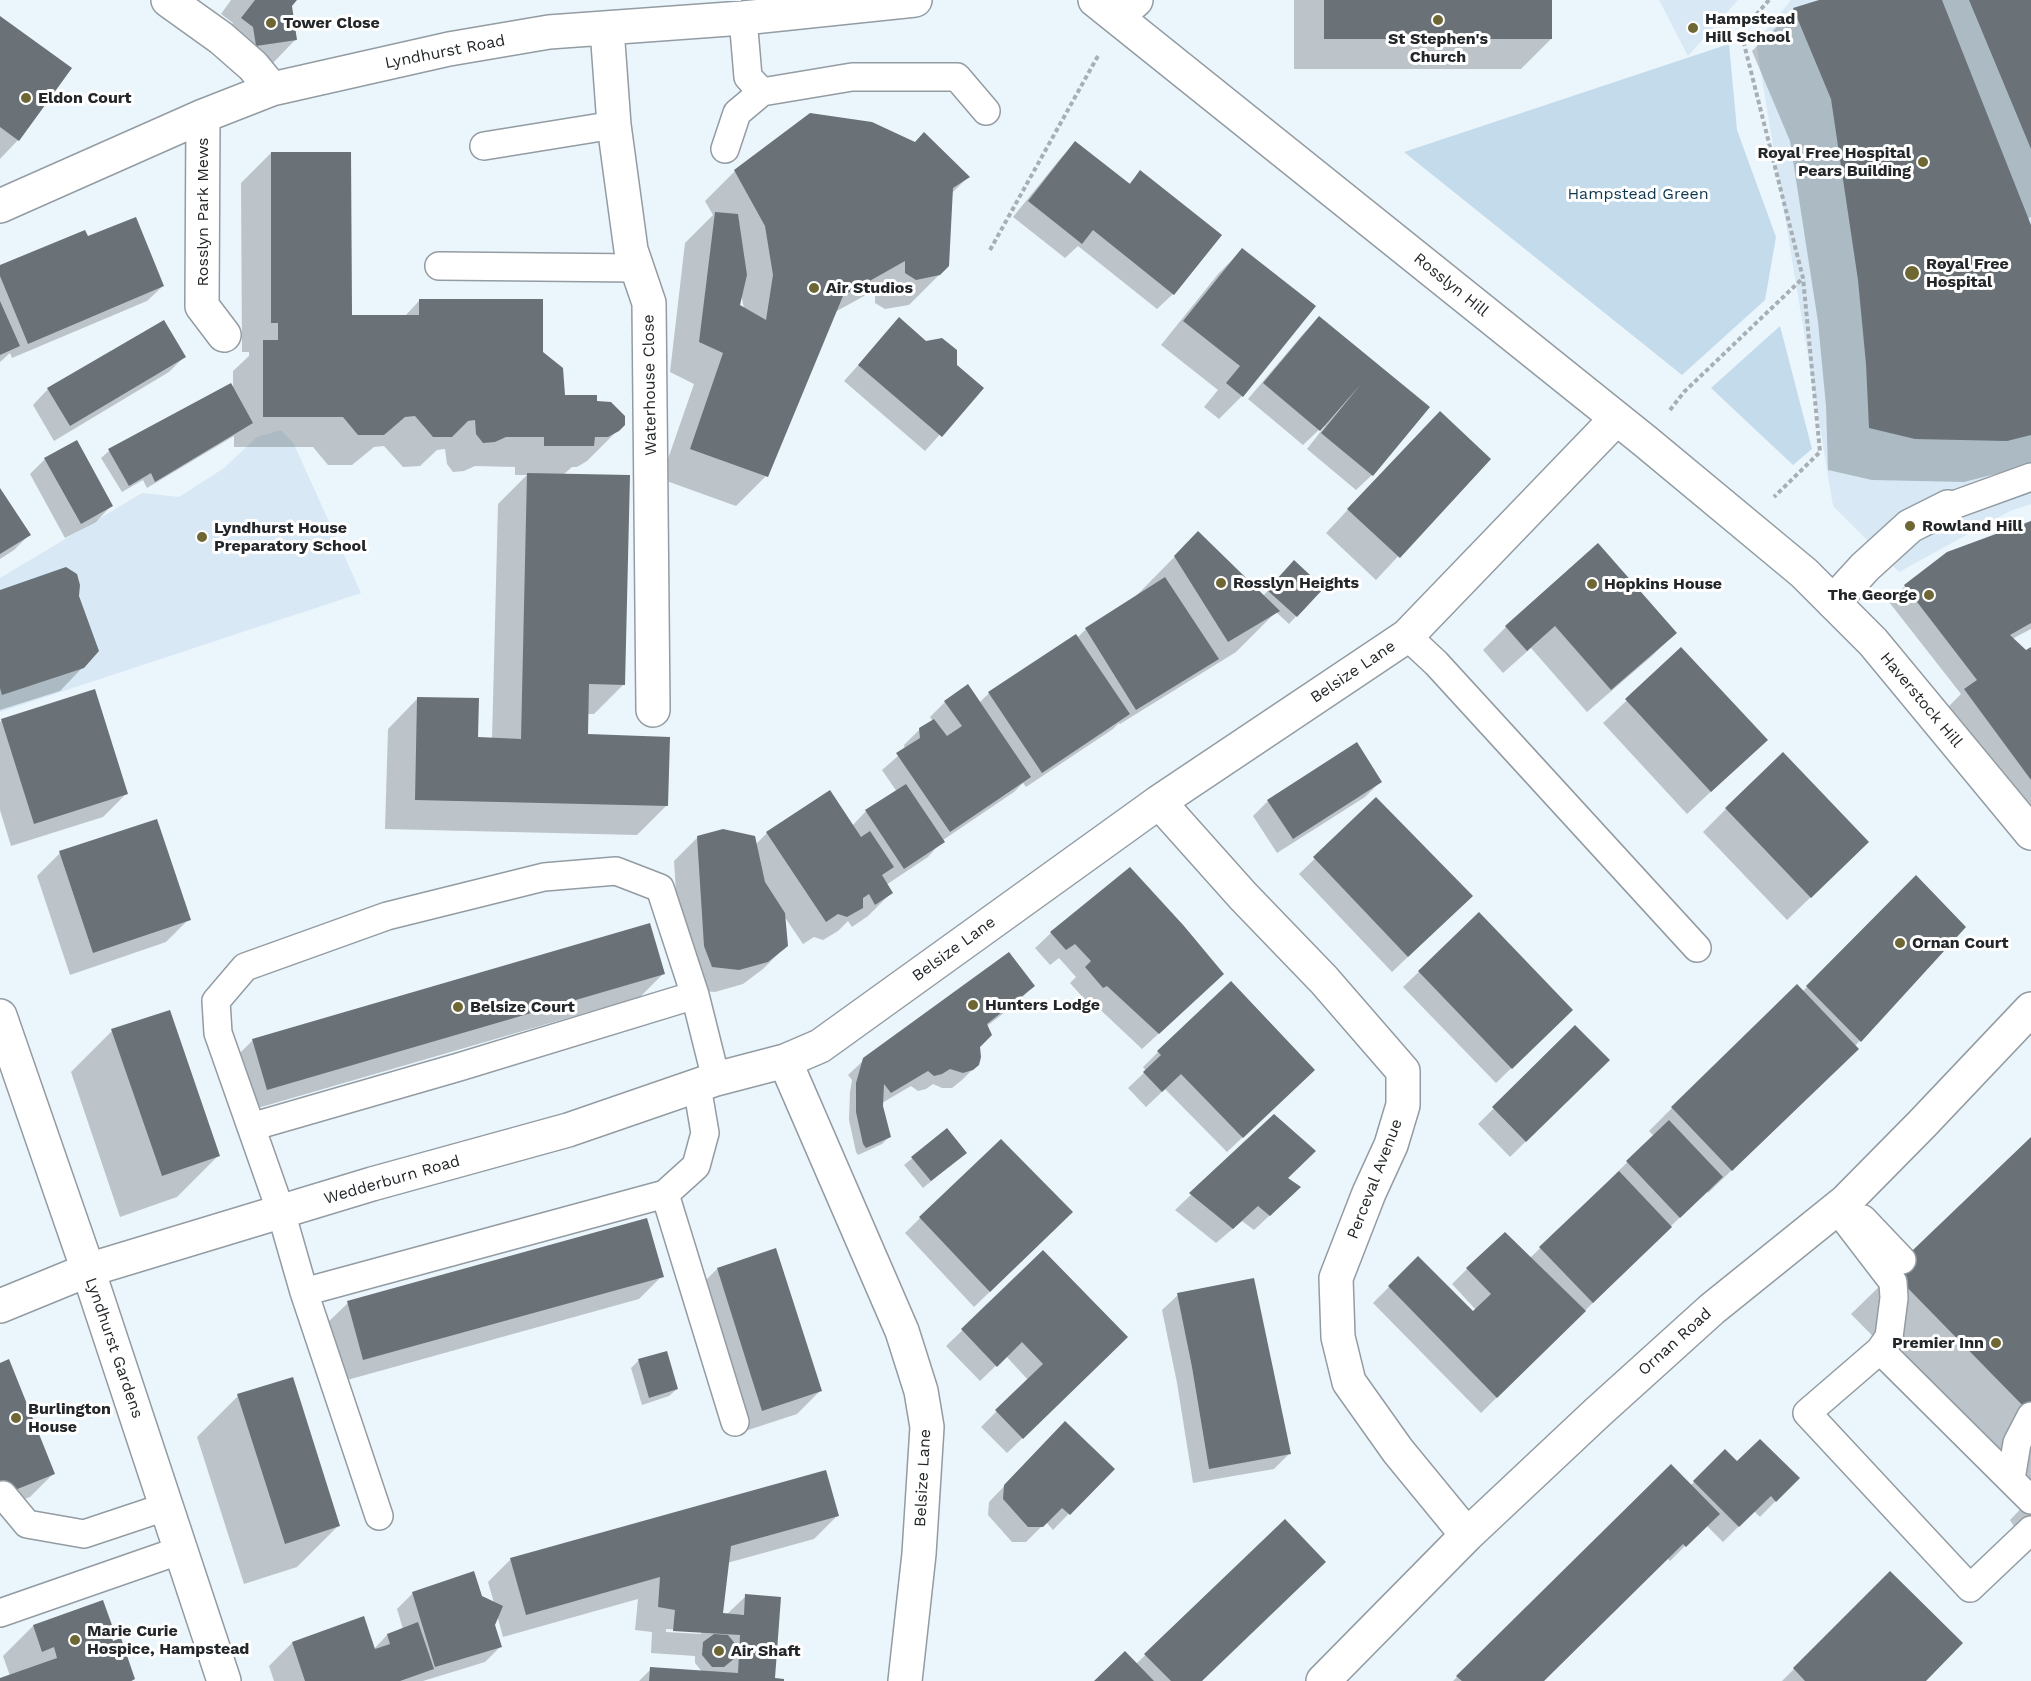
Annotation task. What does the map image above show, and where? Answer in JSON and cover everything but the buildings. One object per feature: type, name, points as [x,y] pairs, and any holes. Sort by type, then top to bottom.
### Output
[{"type":"street","points":[[168,0],[220,38],[253,66],[272,89]]},
{"type":"street","name":"Lyndhurst Road","points":[[0,206],[203,116],[272,89],[449,49],[549,32],[743,18],[915,0]]},
{"type":"street","name":"Rosslyn Hill","points":[[1116,6],[1804,573]]},
{"type":"street","name":"Waterhouse Close","points":[[607,29],[614,125],[631,250],[649,303],[653,710]]},
{"type":"street","name":"Rosslyn Park Mews","points":[[203,116],[202,306],[224,335]]},
{"type":"street","name":"Belsize Lane","points":[[905,1681],[919,1554],[927,1428],[921,1392],[902,1331],[785,1061],[820,1046],[1159,802],[1407,636],[1616,419]]},
{"type":"street","points":[[1833,602],[1910,526],[1948,507]]},
{"type":"street","name":"Haverstock Hill","points":[[1804,573],[1874,642],[2031,833]]},
{"type":"street","name":"Perceval Avenue","points":[[1159,802],[1243,896],[1324,980],[1403,1071],[1403,1105],[1391,1145],[1369,1193],[1336,1278],[1338,1337],[1349,1383],[1398,1452],[1467,1535]]},
{"type":"street","name":"Ornan Road","points":[[1323,1681],[1467,1535],[1712,1309],[1841,1205],[1922,1125],[2031,1008]]},
{"type":"street","name":"Lyndhurst Gardens","points":[[0,1016],[168,1506],[224,1681]]},
{"type":"street","name":"Wedderburn Road","points":[[0,1306],[88,1270],[372,1185],[568,1130],[706,1083],[785,1061]]},
{"type":"lane","points":[[743,18],[748,77],[762,92]]},
{"type":"lane","points":[[725,149],[737,113],[762,92],[852,77],[957,77],[986,111]]},
{"type":"lane","points":[[484,146],[614,125]]},
{"type":"lane","points":[[439,266],[637,268]]},
{"type":"lane","points":[[1948,507],[2031,477]]},
{"type":"lane","points":[[1407,636],[1436,663],[1697,948]]},
{"type":"lane","points":[[304,1293],[665,1194],[696,1167],[705,1133],[706,1083],[695,995],[660,888],[616,871],[544,877],[387,916],[245,967],[216,1001],[218,1033],[281,1212],[304,1293],[379,1516]]},
{"type":"lane","points":[[251,1127],[695,995]]},
{"type":"lane","points":[[665,1194],[735,1422]]},
{"type":"lane","points":[[1841,1205],[1902,1260]]},
{"type":"lane","points":[[1841,1205],[1893,1282],[1894,1298],[1889,1337],[1880,1350],[1807,1413],[1970,1588],[2031,1530]]},
{"type":"lane","points":[[1880,1350],[2031,1500]]},
{"type":"lane","points":[[2011,1479],[2017,1443],[2031,1416]]},
{"type":"lane","points":[[3,1495],[27,1524],[84,1534],[168,1506]]},
{"type":"lane","points":[[0,1613],[181,1550]]},
{"type":"path","points":[[1769,0],[1741,32],[1803,278],[1820,452],[1769,502]]},
{"type":"path","points":[[990,250],[1096,62],[1116,6]]},
{"type":"path","points":[[1645,441],[1684,392],[1803,278]]},
{"type":"shaded area","name":"Hampstead Hill School","points":[[1659,0],[1738,0],[1688,56]]},
{"type":"shaded area","name":"Royal Free Hospital","points":[[1791,0],[2031,0],[2031,504],[2010,511],[1899,572],[1833,506],[1756,43]]},
{"type":"shaded area","name":"Lyndhurst House Preparatory School","points":[[281,430],[294,444],[361,593],[0,712],[0,578],[142,493],[179,497],[224,468],[257,437]]},
{"type":"green space","name":"Hampstead Green","points":[[1729,44],[1737,130],[1776,237],[1765,300],[1682,375],[1404,152]]},
{"type":"green space","points":[[1780,326],[1812,449],[1793,465],[1711,388]]},
{"type":"place","name":"St Stephen's Church","points":[[1438,20]]},
{"type":"place","name":"Tower Close","points":[[271,23]]},
{"type":"place","name":"Hampstead Hill School","points":[[1693,28]]},
{"type":"place","name":"Eldon Court","points":[[26,98]]},
{"type":"place","name":"Royal Free Hospital Pears Building","points":[[1923,162]]},
{"type":"place","name":"Royal Free Hospital","points":[[1912,273]]},
{"type":"place","name":"Air Studios","points":[[814,288]]},
{"type":"place","name":"Rowland Hill","points":[[1910,526]]},
{"type":"place","name":"Lyndhurst House Preparatory School","points":[[202,537]]},
{"type":"place","name":"Rosslyn Heights","points":[[1221,583]]},
{"type":"place","name":"Hopkins House","points":[[1592,584]]},
{"type":"place","name":"The George","points":[[1929,595]]},
{"type":"place","name":"Ornan Court","points":[[1900,943]]},
{"type":"place","name":"Hunters Lodge","points":[[973,1005]]},
{"type":"place","name":"Belsize Court","points":[[458,1007]]},
{"type":"place","name":"Premier Inn","points":[[1996,1343]]},
{"type":"place","name":"Burlington House","points":[[16,1418]]},
{"type":"place","name":"Marie Curie Hospice, Hampstead","points":[[75,1640]]},
{"type":"place","name":"Air Shaft","points":[[719,1651]]}]
